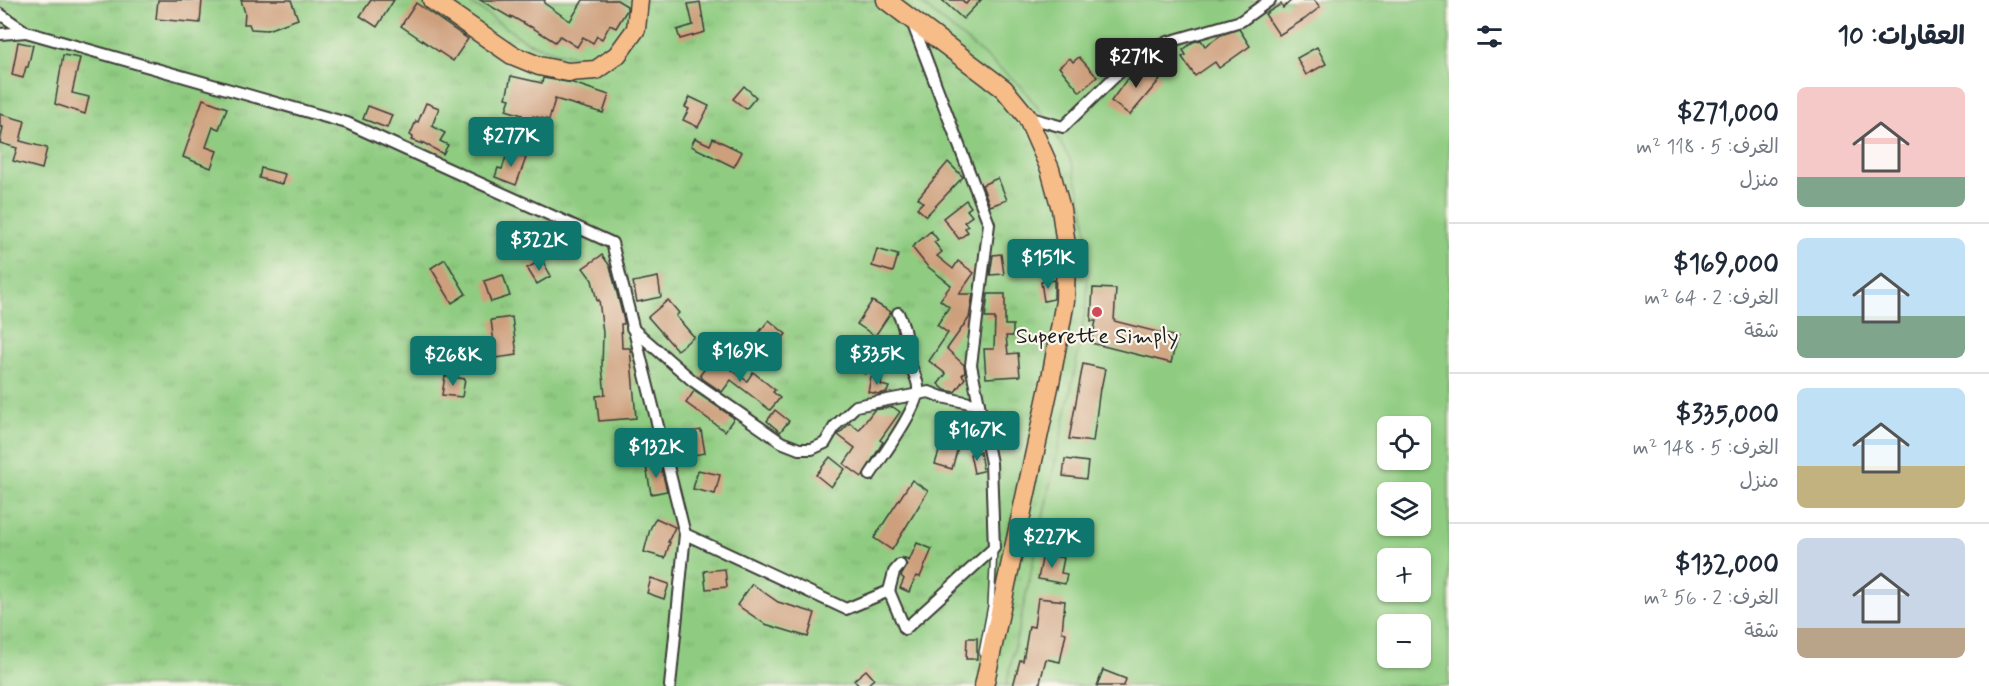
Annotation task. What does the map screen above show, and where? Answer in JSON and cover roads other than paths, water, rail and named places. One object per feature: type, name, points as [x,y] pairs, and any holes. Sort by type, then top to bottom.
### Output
[{"type":"main road","points":[[432,0],[512,55],[539,66],[568,72],[596,70],[617,55],[636,29],[639,0]]},
{"type":"main road","points":[[886,0],[1004,89],[1027,117],[1050,169],[1061,209],[1066,245],[1065,301],[1051,378],[979,685]]},
{"type":"street","points":[[1027,117],[1063,127],[1147,48],[1241,21],[1270,0]]},
{"type":"street","points":[[0,14],[26,32],[347,123],[612,243],[685,534],[670,686]]},
{"type":"street","points":[[900,565],[894,572],[889,591],[905,629],[994,548],[991,463],[971,365],[988,224],[912,21]]},
{"type":"street","points":[[0,34],[26,32]]},
{"type":"street","points":[[870,475],[904,423],[918,393],[918,386],[908,357],[905,326],[898,312]]},
{"type":"street","points":[[632,328],[693,381],[782,442],[800,449],[812,449],[825,443],[835,426],[856,406],[929,392],[979,405]]},
{"type":"street","points":[[685,534],[846,609],[889,591]]},
{"type":"lane","points":[[981,661],[991,606],[994,548]]},
{"type":"place","name":"Superette Simply","points":[[1097,312]]}]
